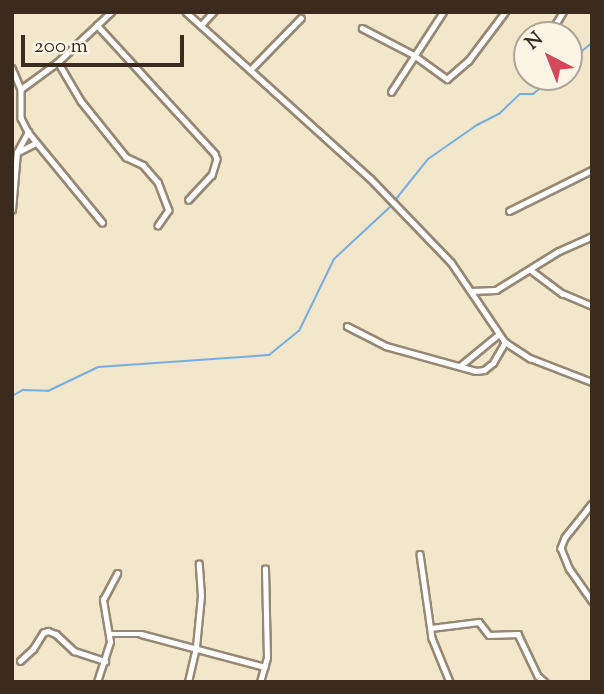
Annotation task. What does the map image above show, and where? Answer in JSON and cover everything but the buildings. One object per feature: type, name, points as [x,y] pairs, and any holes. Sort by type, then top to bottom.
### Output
[{"type":"street","points":[[99,12],[104,19]]},
{"type":"street","points":[[21,89],[58,62],[111,12]]},
{"type":"street","points":[[186,12],[371,179],[451,262],[505,342],[530,358],[592,382]]},
{"type":"street","points":[[201,25],[213,12]]},
{"type":"street","points":[[391,92],[443,12]]},
{"type":"street","points":[[362,29],[414,55],[447,79],[468,61],[505,12]]},
{"type":"street","points":[[251,69],[301,18]]},
{"type":"street","points":[[97,25],[215,154],[217,159],[212,175],[189,200]]},
{"type":"street","points":[[58,62],[81,101],[126,157],[143,165],[158,182],[169,211],[158,226]]},
{"type":"street","points":[[12,68],[21,89],[21,118],[28,132],[102,222]]},
{"type":"street","points":[[18,80],[29,82]]},
{"type":"street","points":[[12,210],[17,152],[28,132]]},
{"type":"street","points":[[17,152],[36,142]]},
{"type":"street","points":[[509,211],[592,170]]},
{"type":"street","points":[[470,291],[496,290],[531,271],[559,251],[592,236]]},
{"type":"street","points":[[531,271],[562,293],[592,306]]},
{"type":"street","points":[[347,326],[386,346],[484,370],[494,363],[505,342]]},
{"type":"street","points":[[460,366],[499,334]]},
{"type":"street","points":[[592,504],[565,538],[561,548],[569,568],[592,601]]},
{"type":"street","points":[[420,554],[438,658],[450,682]]},
{"type":"street","points":[[188,682],[196,647],[201,596],[199,564]]},
{"type":"street","points":[[260,682],[265,667],[265,569]]},
{"type":"street","points":[[97,682],[111,634],[103,611],[103,600],[117,574]]},
{"type":"street","points":[[431,628],[479,622],[489,635],[518,635],[538,676],[545,682]]},
{"type":"street","points":[[20,661],[43,633],[48,631],[57,635],[74,651],[105,661]]},
{"type":"street","points":[[111,634],[141,634],[265,667]]},
{"type":"waterway","points":[[583,50],[592,43]]},
{"type":"waterway","points":[[396,199],[428,159],[477,125],[499,114],[520,94],[533,94],[537,91]]},
{"type":"waterway","points":[[12,396],[23,390],[48,391],[98,367],[269,355],[299,331],[334,259],[390,207]]}]
